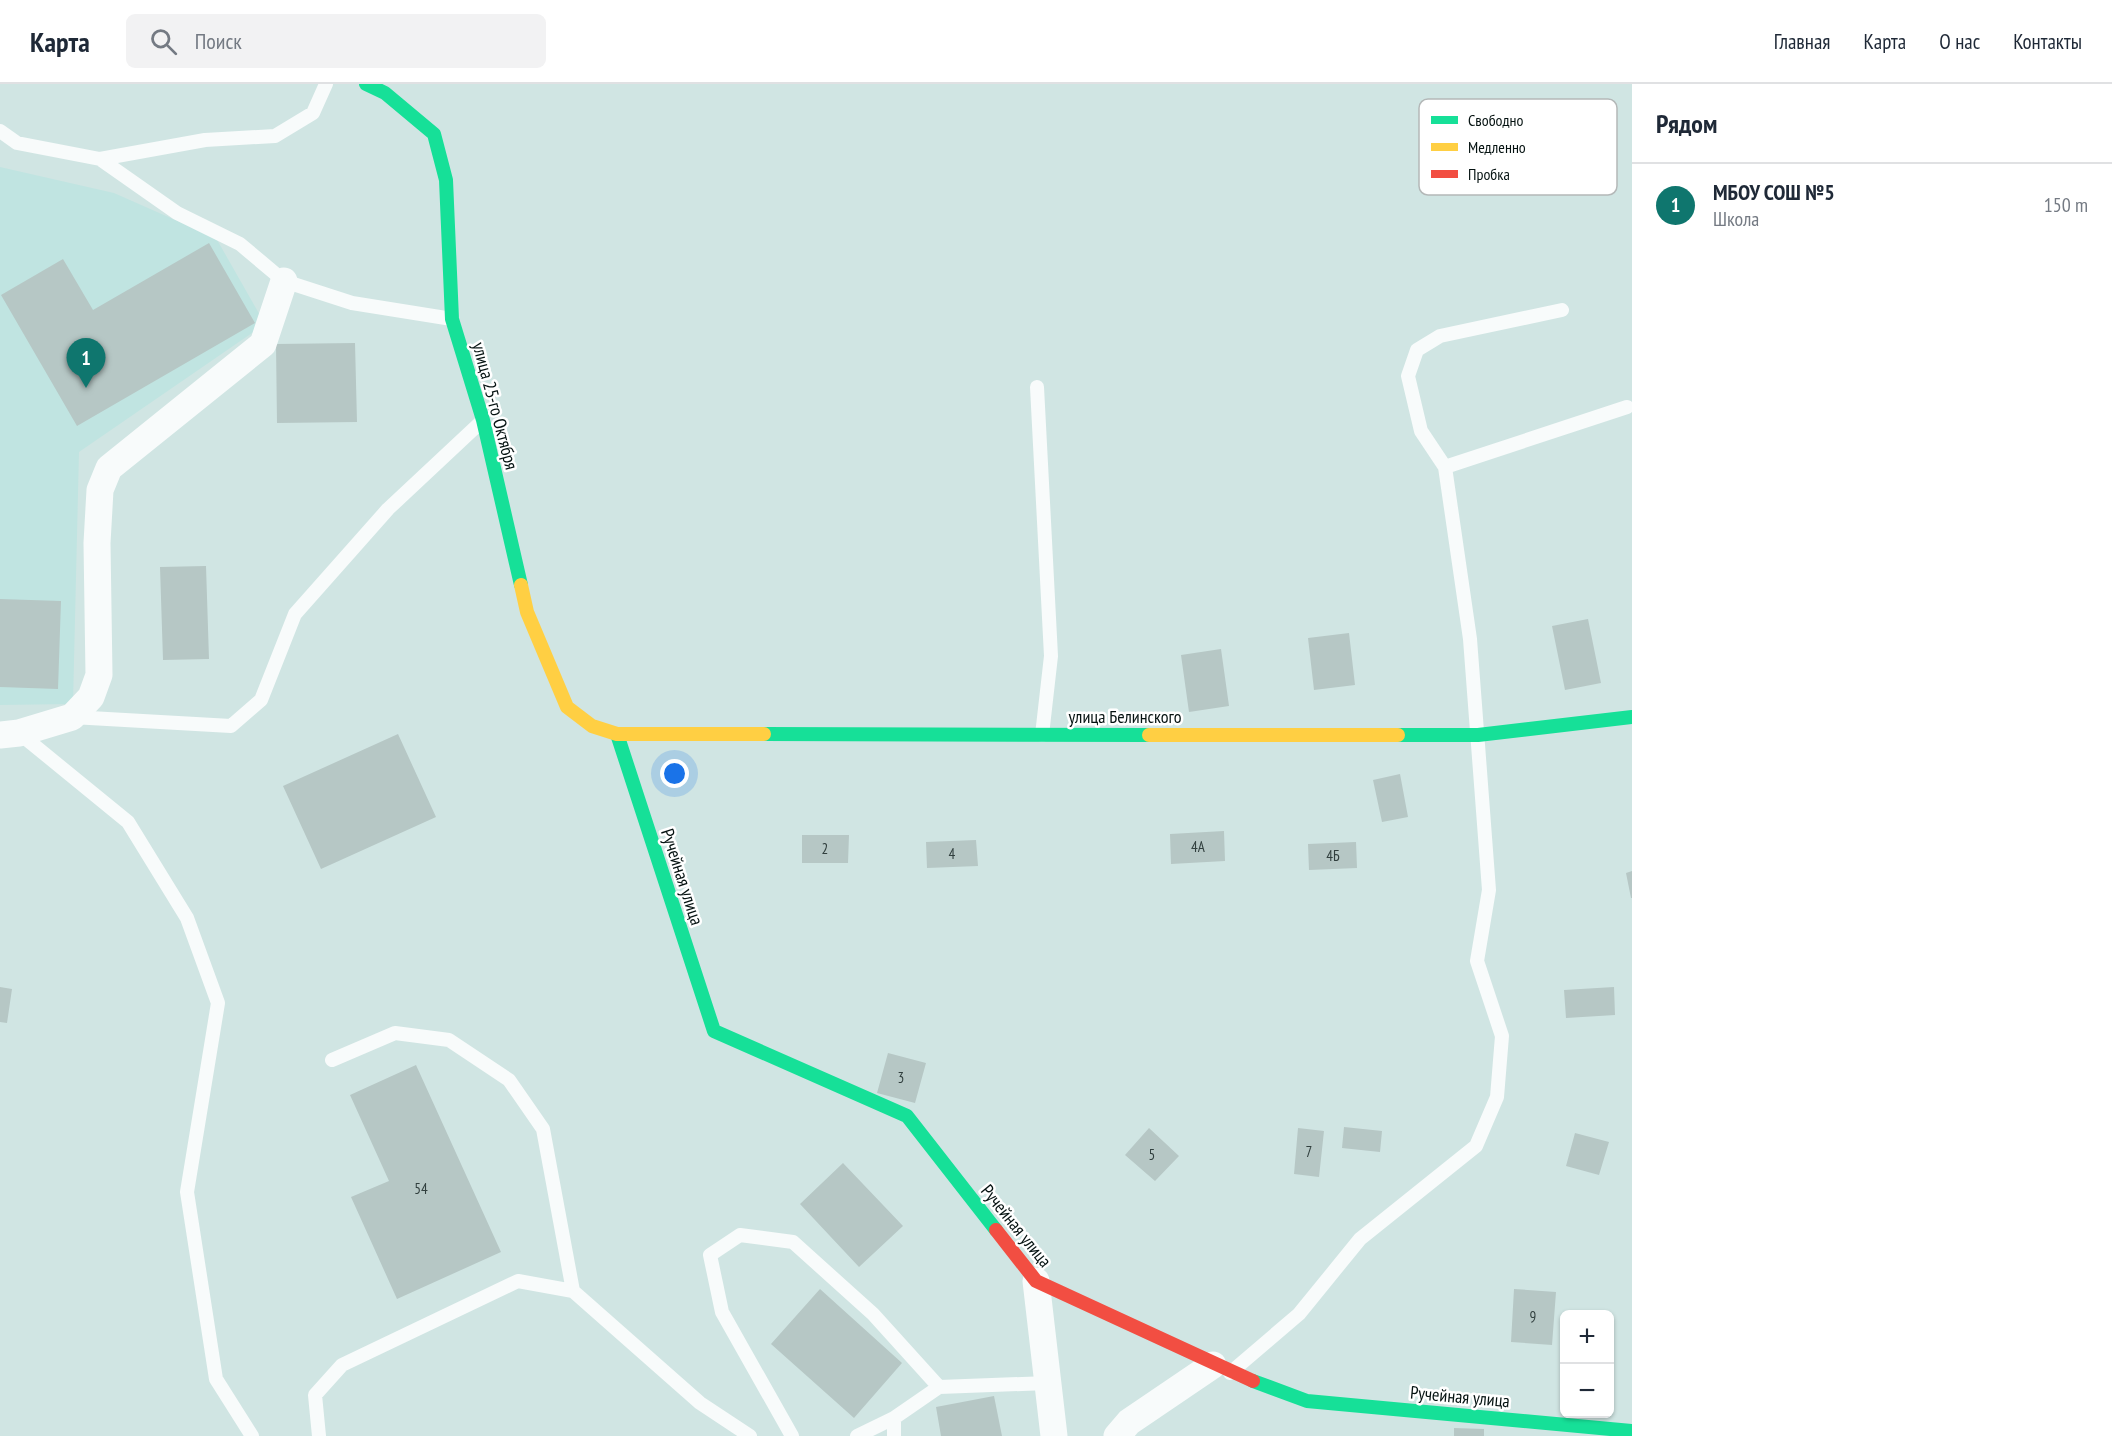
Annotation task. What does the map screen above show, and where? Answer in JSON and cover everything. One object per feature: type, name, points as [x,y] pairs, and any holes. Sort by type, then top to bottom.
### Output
[{"type":"street","name":"улица 25-го Октября","points":[[366,84],[385,93],[434,134],[446,180],[452,320],[483,420],[527,612],[567,707],[592,726],[616,734]]},
{"type":"street","points":[[10,734],[72,717],[91,697],[99,675],[97,543],[100,490],[109,468],[263,344],[284,280]]},
{"type":"street","name":"улица Белинского","points":[[616,734],[1478,735],[1632,717]]},
{"type":"street","name":"Ручейная улица","points":[[616,734],[714,1031],[907,1116],[1036,1281],[1222,1369],[1307,1401],[1632,1431]]},
{"type":"street","points":[[1036,1281],[1054,1436]]},
{"type":"street","points":[[1117,1436],[1129,1422],[1222,1369]]},
{"type":"lane","points":[[0,131],[17,143],[100,159],[205,140],[275,136],[312,112],[326,84]]},
{"type":"lane","points":[[100,159],[177,213],[240,244],[284,280],[352,303],[452,320]]},
{"type":"lane","points":[[1222,1369],[1299,1314],[1360,1239],[1476,1146],[1497,1097],[1502,1036],[1477,961],[1489,890],[1470,639],[1445,467],[1421,431],[1408,376],[1417,350],[1440,336],[1562,310]]},
{"type":"lane","points":[[1037,387],[1051,656],[1042,735]]},
{"type":"lane","points":[[1445,467],[1627,407]]},
{"type":"lane","points":[[72,717],[231,726],[261,700],[295,614],[388,509],[483,420]]},
{"type":"lane","points":[[10,734],[128,822],[188,918],[218,1003],[187,1192],[216,1379],[252,1436]]},
{"type":"lane","points":[[332,1060],[395,1033],[449,1040],[509,1080],[543,1129],[573,1291]]},
{"type":"lane","points":[[792,1436],[722,1312],[710,1255],[740,1235],[793,1242],[873,1314],[939,1387]]},
{"type":"lane","points":[[319,1436],[315,1395],[342,1365],[518,1281],[573,1291],[700,1403],[750,1436]]},
{"type":"lane","points":[[857,1436],[894,1418],[939,1387],[1048,1383]]},
{"type":"lane","points":[[894,1418],[894,1436]]},
{"type":"shaded area","points":[[0,167],[114,193],[216,238],[265,324],[79,452],[73,704],[0,705]]},
{"type":"building","points":[[209,243],[255,323],[77,426],[1,295],[63,259],[93,310]]},
{"type":"building","points":[[355,343],[357,422],[277,423],[276,344]]},
{"type":"building","points":[[206,566],[209,659],[163,660],[160,567]]},
{"type":"building","points":[[0,599],[61,601],[58,689],[0,687]]},
{"type":"building","points":[[1588,619],[1601,683],[1565,690],[1552,626]]},
{"type":"building","points":[[1349,633],[1355,685],[1314,690],[1308,638]]},
{"type":"building","points":[[1221,649],[1229,706],[1189,712],[1181,655]]},
{"type":"building","points":[[398,734],[436,817],[321,869],[283,786]]},
{"type":"building","points":[[1400,774],[1408,817],[1382,822],[1373,780]]},
{"type":"building","points":[[1224,831],[1225,861],[1171,864],[1170,834]]},
{"type":"building","points":[[802,835],[849,835],[848,863],[802,863]]},
{"type":"building","points":[[976,840],[978,866],[927,868],[926,842]]},
{"type":"building","points":[[1356,842],[1357,868],[1309,870],[1308,844]]},
{"type":"building","points":[[1632,871],[1632,898],[1631,898],[1626,873]]},
{"type":"building","points":[[0,987],[12,989],[7,1023],[0,1022]]},
{"type":"building","points":[[1614,987],[1615,1015],[1566,1018],[1564,990]]},
{"type":"building","points":[[888,1053],[926,1063],[915,1103],[877,1093]]},
{"type":"building","points":[[416,1065],[501,1252],[397,1299],[351,1197],[389,1181],[350,1095]]},
{"type":"building","points":[[1344,1127],[1382,1131],[1380,1152],[1342,1148]]},
{"type":"building","points":[[1149,1128],[1179,1156],[1155,1181],[1125,1155]]},
{"type":"building","points":[[1298,1128],[1324,1131],[1319,1177],[1294,1174]]},
{"type":"building","points":[[1575,1133],[1609,1142],[1599,1175],[1566,1166]]},
{"type":"building","points":[[843,1163],[903,1226],[859,1267],[800,1204]]},
{"type":"building","points":[[820,1289],[902,1363],[854,1418],[771,1344]]},
{"type":"building","points":[[1514,1289],[1556,1292],[1552,1345],[1511,1342]]},
{"type":"building","points":[[994,1396],[1002,1436],[941,1436],[936,1407]]},
{"type":"building","points":[[1454,1428],[1484,1429],[1484,1436],[1454,1436]]},
{"type":"traffic: fast","points":[[366,84],[385,93],[434,134],[446,180],[452,319],[483,420],[521,585]]},
{"type":"traffic: fast","points":[[1398,735],[1478,735],[1632,717]]},
{"type":"traffic: fast","points":[[617,734],[714,1031],[907,1116],[996,1230]]},
{"type":"traffic: fast","points":[[764,734],[1149,735]]},
{"type":"traffic: fast","points":[[1253,1381],[1307,1401],[1632,1431]]},
{"type":"traffic: slow","points":[[521,585],[527,612],[567,707],[592,726],[617,734],[764,734]]},
{"type":"traffic: slow","points":[[1149,735],[1398,735]]},
{"type":"traffic: jam","points":[[996,1230],[1036,1281],[1253,1381]]},
{"type":"place","name":"МБОУ СОШ №5","points":[[86,388]]}]
